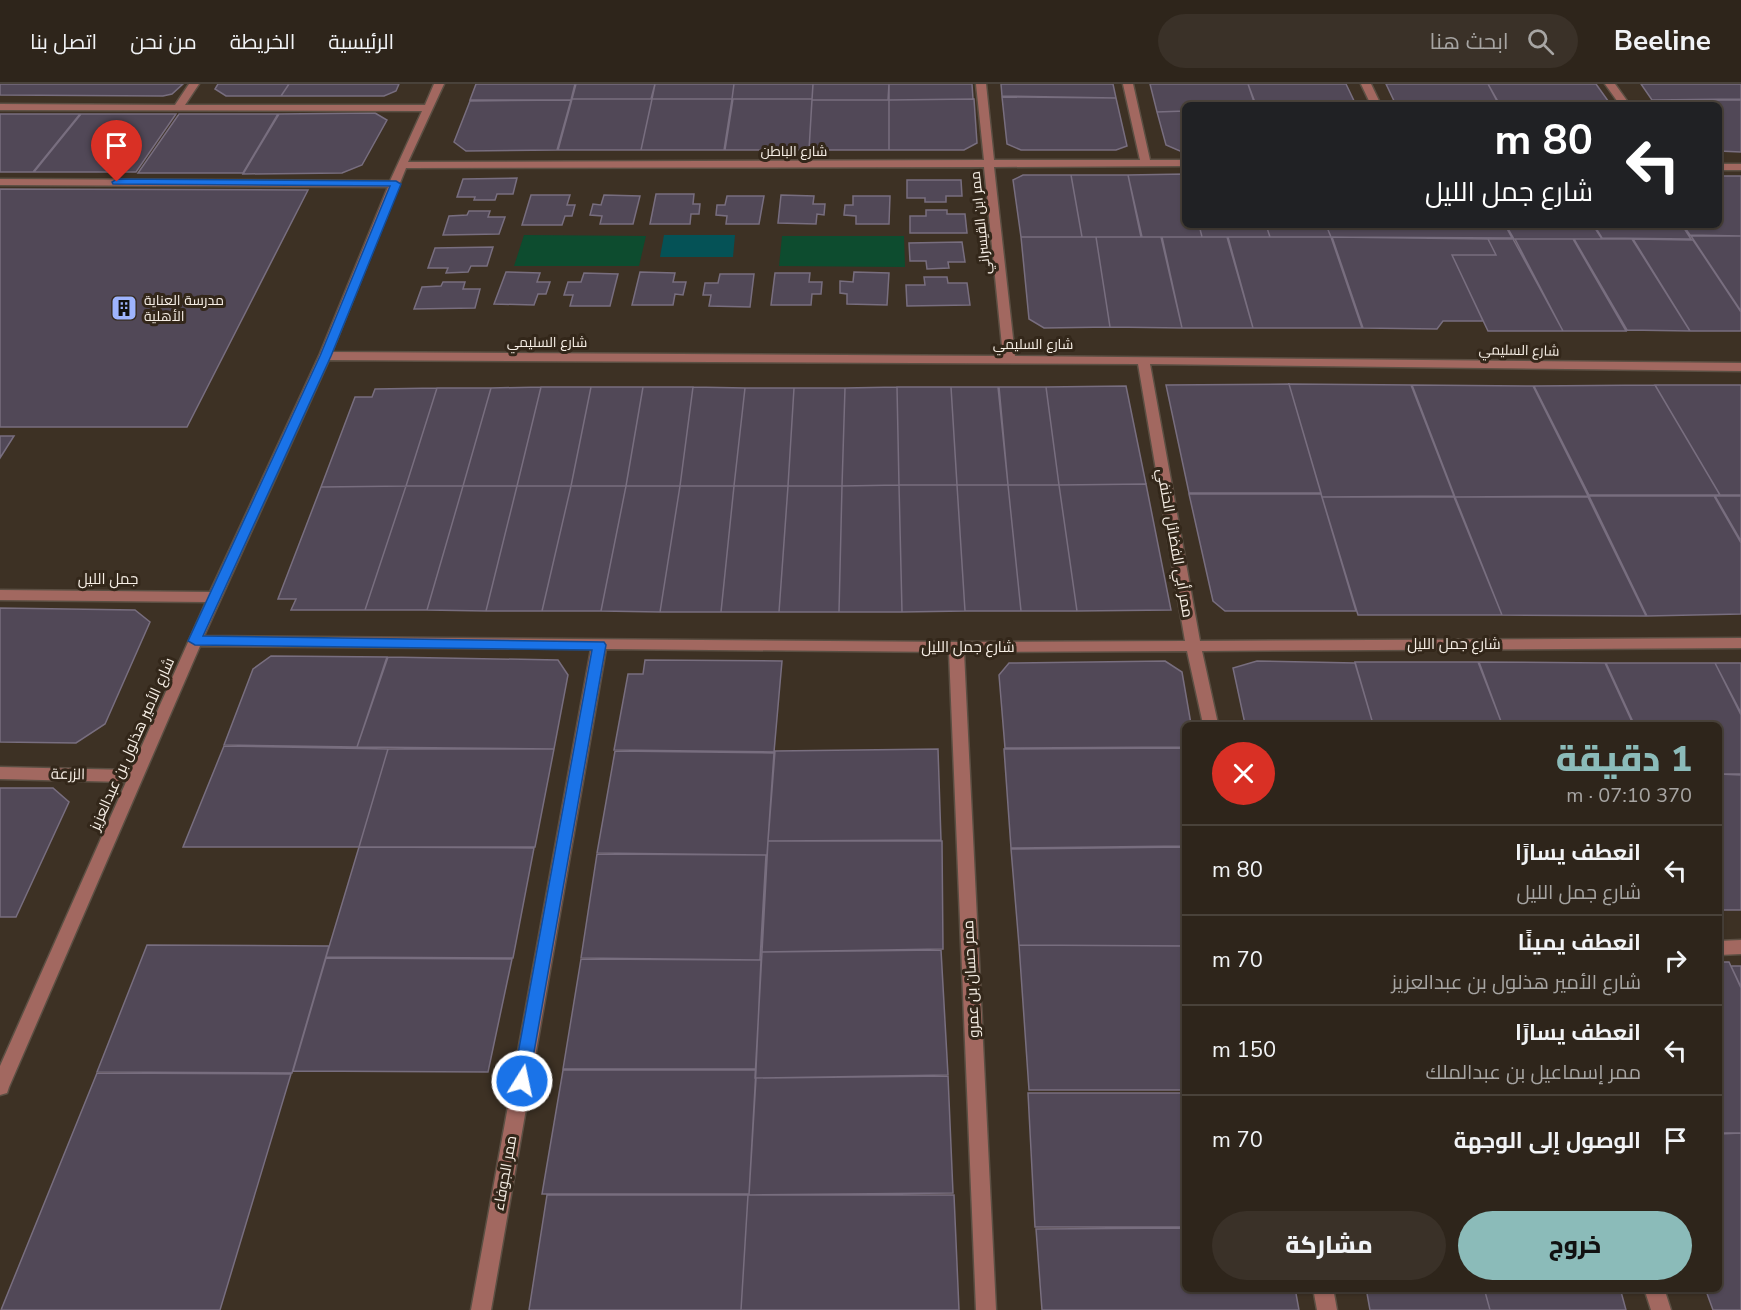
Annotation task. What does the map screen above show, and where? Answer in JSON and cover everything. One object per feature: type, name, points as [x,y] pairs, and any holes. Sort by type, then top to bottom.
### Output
[{"type":"street","points":[[179,106],[194,84]]},
{"type":"street","name":"شارع الأمير هذلول بن عبدالعزيز","points":[[0,1087],[195,641],[325,356],[402,165],[439,84]]},
{"type":"street","name":"ممر ابن القيسراني","points":[[981,84],[1009,359]]},
{"type":"street","points":[[1128,84],[1146,164]]},
{"type":"street","points":[[1366,84],[1375,102]]},
{"type":"street","points":[[1610,84],[1623,102]]},
{"type":"street","points":[[0,107],[428,108]]},
{"type":"street","name":"شارع الباطن","points":[[402,165],[1182,164]]},
{"type":"street","points":[[1722,167],[1741,167]]},
{"type":"street","points":[[0,182],[396,184]]},
{"type":"street","name":"شارع السليمي","points":[[325,356],[1143,360],[1741,368]]},
{"type":"street","name":"ممر أبي الفضائل الحنفي","points":[[1143,360],[1193,644],[1211,722]]},
{"type":"street","name":"جمل الليل","points":[[0,595],[215,597]]},
{"type":"street","name":"شارع جمل الليل","points":[[195,641],[956,647],[1741,643]]},
{"type":"street","name":"ممر الجوفاء","points":[[481,1310],[599,645]]},
{"type":"street","name":"ممر حسان بن عمرو","points":[[956,647],[986,1310]]},
{"type":"street","name":"الزرعة","points":[[0,773],[135,776]]},
{"type":"street","points":[[1722,948],[1741,947]]},
{"type":"street","points":[[1324,1292],[1327,1310]]},
{"type":"street","points":[[1655,1292],[1661,1310]]},
{"type":"green space","points":[[524,235],[646,236],[639,266],[514,266]]},
{"type":"green space","points":[[782,236],[904,236],[905,267],[779,266]]},
{"type":"water","points":[[664,235],[735,235],[733,257],[660,257]]},
{"type":"building","points":[[0,84],[183,84],[172,94],[163,96],[0,95]]},
{"type":"building","points":[[218,84],[289,84],[281,96],[226,96],[215,89]]},
{"type":"building","points":[[289,84],[399,84],[396,91],[384,96],[281,96]]},
{"type":"building","points":[[476,84],[575,84],[571,100],[470,100]]},
{"type":"building","points":[[576,84],[655,84],[651,99],[572,99]]},
{"type":"building","points":[[655,84],[734,84],[732,99],[652,99]]},
{"type":"building","points":[[734,84],[813,84],[812,99],[732,99]]},
{"type":"building","points":[[813,84],[889,84],[888,100],[812,100]]},
{"type":"building","points":[[889,84],[972,84],[973,99],[889,100]]},
{"type":"building","points":[[1001,84],[1113,84],[1116,98],[1002,96]]},
{"type":"building","points":[[1150,84],[1248,84],[1254,102],[1182,102],[1182,111],[1157,112]]},
{"type":"building","points":[[1248,84],[1346,84],[1355,102],[1255,102]]},
{"type":"building","points":[[1386,84],[1488,84],[1497,102],[1395,102]]},
{"type":"building","points":[[1488,84],[1596,84],[1609,102],[1498,102]]},
{"type":"building","points":[[1641,84],[1741,84],[1741,99],[1652,100]]},
{"type":"building","points":[[1002,97],[1116,98],[1127,146],[1116,150],[1021,150],[1007,144]]},
{"type":"building","points":[[572,99],[652,99],[641,150],[558,150]]},
{"type":"building","points":[[652,99],[732,99],[724,150],[641,150]]},
{"type":"building","points":[[733,99],[812,99],[809,150],[725,150]]},
{"type":"building","points":[[974,99],[977,143],[964,150],[889,150],[889,100]]},
{"type":"building","points":[[571,100],[557,150],[466,151],[454,142],[470,101]]},
{"type":"building","points":[[812,100],[889,100],[889,150],[809,150]]},
{"type":"building","points":[[1652,100],[1741,100],[1741,152],[1722,151],[1722,102],[1654,102]]},
{"type":"building","points":[[1182,111],[1182,151],[1166,145],[1157,112]]},
{"type":"building","points":[[375,113],[387,120],[362,165],[342,173],[243,174],[279,114]]},
{"type":"building","points":[[0,114],[80,114],[33,172],[0,172]]},
{"type":"building","points":[[81,114],[176,114],[136,172],[34,172]]},
{"type":"building","points":[[179,114],[278,114],[243,173],[138,173]]},
{"type":"building","points":[[1182,174],[1182,228],[1200,228],[1202,237],[1142,237],[1128,175]]},
{"type":"building","points":[[1023,175],[1071,175],[1082,237],[1021,237],[1013,180]]},
{"type":"building","points":[[1071,175],[1128,175],[1141,237],[1082,237]]},
{"type":"building","points":[[1722,176],[1741,176],[1741,236],[1690,235],[1685,228],[1722,228]]},
{"type":"building","points":[[517,178],[513,194],[497,194],[495,200],[457,197],[463,179]]},
{"type":"building","points":[[907,180],[961,180],[962,196],[946,196],[946,202],[925,202],[925,198],[907,198]]},
{"type":"building","name":"مدرسة العناية الأهلية","points":[[0,189],[308,190],[187,427],[0,427]]},
{"type":"building","points":[[656,194],[694,194],[693,204],[700,204],[699,214],[691,214],[690,224],[650,224]]},
{"type":"building","points":[[531,195],[570,195],[567,205],[575,205],[572,216],[565,216],[562,225],[522,225]]},
{"type":"building","points":[[604,195],[640,196],[633,224],[600,224],[602,216],[590,215],[593,204],[601,205]]},
{"type":"building","points":[[781,195],[814,196],[813,204],[825,204],[824,215],[817,214],[816,224],[778,223]]},
{"type":"building","points":[[727,196],[764,196],[759,224],[726,224],[727,216],[716,215],[717,205],[725,205]]},
{"type":"building","points":[[853,196],[890,196],[889,224],[856,224],[856,216],[844,215],[845,205],[853,205]]},
{"type":"building","points":[[926,210],[947,210],[947,214],[965,214],[967,233],[910,233],[910,216],[926,216]]},
{"type":"building","points":[[469,211],[490,211],[488,217],[505,217],[499,234],[443,235],[449,216],[467,215]]},
{"type":"building","points":[[1200,228],[1267,228],[1270,237],[1202,237]]},
{"type":"building","points":[[1267,228],[1327,228],[1331,237],[1270,237]]},
{"type":"building","points":[[1327,228],[1507,228],[1512,238],[1331,237]]},
{"type":"building","points":[[1508,228],[1595,228],[1602,239],[1514,239]]},
{"type":"building","points":[[1596,228],[1684,228],[1691,239],[1602,238]]},
{"type":"building","points":[[1691,236],[1741,236],[1741,311]]},
{"type":"building","points":[[1021,237],[1096,237],[1110,327],[1044,328],[1029,319]]},
{"type":"building","points":[[1096,237],[1161,237],[1182,328],[1110,327]]},
{"type":"building","points":[[1162,237],[1227,237],[1253,328],[1182,328]]},
{"type":"building","points":[[1228,237],[1331,237],[1362,328],[1253,328]]},
{"type":"building","points":[[1332,237],[1488,239],[1496,255],[1452,255],[1483,321],[1443,321],[1437,329],[1363,328]]},
{"type":"building","points":[[1488,239],[1513,239],[1563,331],[1488,331],[1452,255],[1496,255]]},
{"type":"building","points":[[1515,239],[1573,239],[1626,331],[1563,331]]},
{"type":"building","points":[[1574,239],[1632,239],[1690,331],[1627,330]]},
{"type":"building","points":[[1633,239],[1693,240],[1741,312],[1741,331],[1690,331]]},
{"type":"building","points":[[962,242],[965,262],[948,262],[949,268],[927,269],[926,261],[910,261],[909,243]]},
{"type":"building","points":[[493,247],[487,266],[471,266],[468,272],[446,273],[448,268],[428,268],[435,248]]},
{"type":"building","points":[[506,272],[540,273],[537,282],[550,282],[546,294],[538,294],[534,305],[494,304]]},
{"type":"building","points":[[640,272],[675,273],[673,282],[686,282],[683,295],[675,294],[673,305],[632,305]]},
{"type":"building","points":[[854,272],[889,273],[887,305],[847,304],[847,294],[840,293],[840,281],[853,282]]},
{"type":"building","points":[[584,273],[618,274],[610,306],[570,306],[573,295],[564,295],[568,282],[581,282]]},
{"type":"building","points":[[775,273],[810,273],[809,282],[822,282],[821,294],[812,294],[811,305],[771,305]]},
{"type":"building","points":[[720,274],[754,274],[750,307],[709,306],[711,295],[703,295],[705,283],[718,283]]},
{"type":"building","points":[[924,277],[947,277],[948,283],[967,283],[970,305],[907,306],[906,285],[925,285]]},
{"type":"building","points":[[443,282],[465,282],[463,289],[480,289],[475,308],[414,309],[422,287],[441,286]]},
{"type":"building","points":[[1289,384],[1411,385],[1454,496],[1322,497]]},
{"type":"building","points":[[1289,384],[1321,493],[1189,493],[1166,385]]},
{"type":"building","points":[[1412,385],[1533,386],[1588,496],[1455,497]]},
{"type":"building","points":[[1655,385],[1741,385],[1741,495],[1720,495]]},
{"type":"building","points":[[1655,385],[1720,495],[1589,495],[1534,386]]},
{"type":"building","points":[[1126,386],[1146,484],[1059,485],[1046,387]]},
{"type":"building","points":[[541,387],[591,387],[571,486],[517,486]]},
{"type":"building","points":[[541,387],[517,486],[463,486],[491,388]]},
{"type":"building","points":[[591,387],[643,387],[626,486],[571,486]]},
{"type":"building","points":[[643,387],[693,387],[680,486],[626,486]]},
{"type":"building","points":[[693,387],[745,388],[734,486],[680,486]]},
{"type":"building","points":[[897,387],[951,387],[957,485],[899,485]]},
{"type":"building","points":[[897,387],[899,485],[842,486],[845,388]]},
{"type":"building","points":[[951,387],[998,387],[1008,485],[957,485]]},
{"type":"building","points":[[999,387],[1046,387],[1059,485],[1008,485]]},
{"type":"building","points":[[437,388],[491,388],[463,486],[406,486]]},
{"type":"building","points":[[437,388],[406,486],[321,487],[355,397],[372,397],[375,389]]},
{"type":"building","points":[[745,388],[794,388],[788,486],[734,486]]},
{"type":"building","points":[[794,388],[845,388],[842,486],[788,486]]},
{"type":"building","points":[[0,436],[14,436],[0,458]]},
{"type":"building","points":[[1146,484],[1171,610],[1077,611],[1059,485]]},
{"type":"building","points":[[899,485],[902,612],[839,612],[842,486]]},
{"type":"building","points":[[899,485],[957,485],[965,611],[902,612]]},
{"type":"building","points":[[957,485],[1008,485],[1021,611],[965,611]]},
{"type":"building","points":[[1008,485],[1059,485],[1077,611],[1021,611]]},
{"type":"building","points":[[406,486],[365,610],[291,610],[296,599],[278,599],[321,487]]},
{"type":"building","points":[[406,486],[463,486],[427,610],[365,610]]},
{"type":"building","points":[[463,486],[517,486],[486,611],[427,610]]},
{"type":"building","points":[[517,486],[571,486],[542,611],[486,611]]},
{"type":"building","points":[[571,486],[626,486],[601,611],[542,611]]},
{"type":"building","points":[[626,486],[680,486],[660,612],[601,611]]},
{"type":"building","points":[[680,486],[734,486],[721,612],[660,612]]},
{"type":"building","points":[[734,486],[788,486],[779,612],[721,612]]},
{"type":"building","points":[[788,486],[842,486],[839,612],[779,612]]},
{"type":"building","points":[[1189,494],[1321,494],[1356,611],[1225,611],[1213,601]]},
{"type":"building","points":[[1589,496],[1714,496],[1741,543],[1741,614],[1647,616]]},
{"type":"building","points":[[1715,496],[1741,496],[1741,541]]},
{"type":"building","points":[[1322,497],[1454,497],[1502,615],[1358,615]]},
{"type":"building","points":[[1455,497],[1588,497],[1646,616],[1502,615]]},
{"type":"building","points":[[0,608],[135,610],[150,622],[105,724],[76,743],[0,742]]},
{"type":"building","points":[[271,656],[387,657],[357,747],[224,745],[253,669]]},
{"type":"building","points":[[388,657],[558,660],[568,675],[554,749],[357,747]]},
{"type":"building","points":[[645,660],[782,661],[774,752],[614,750],[628,674],[643,674]]},
{"type":"building","points":[[1165,661],[1182,672],[1191,722],[1182,722],[1182,747],[1005,748],[999,675],[1009,663]]},
{"type":"building","points":[[1257,661],[1355,663],[1372,722],[1245,722],[1233,668]]},
{"type":"building","points":[[1355,662],[1478,662],[1501,722],[1372,722]]},
{"type":"building","points":[[1479,662],[1605,663],[1632,722],[1501,722]]},
{"type":"building","points":[[1606,663],[1715,663],[1741,715],[1741,774],[1722,774],[1722,722],[1633,722]]},
{"type":"building","points":[[1715,663],[1741,663],[1741,713]]},
{"type":"building","points":[[224,746],[388,749],[359,847],[183,847]]},
{"type":"building","points":[[1182,748],[1182,846],[1011,848],[1004,749]]},
{"type":"building","points":[[388,749],[554,749],[535,847],[359,847]]},
{"type":"building","points":[[938,749],[941,840],[768,841],[775,751]]},
{"type":"building","points":[[615,751],[774,753],[767,855],[597,853]]},
{"type":"building","points":[[1722,774],[1741,775],[1741,910],[1722,910]]},
{"type":"building","points":[[0,788],[53,788],[69,802],[16,917],[0,917]]},
{"type":"building","points":[[768,841],[942,841],[943,949],[762,952]]},
{"type":"building","points":[[359,847],[534,848],[513,958],[326,957]]},
{"type":"building","points":[[1182,847],[1182,946],[1019,945],[1011,849]]},
{"type":"building","points":[[597,854],[766,855],[760,960],[581,958]]},
{"type":"building","points":[[147,945],[329,946],[292,1073],[97,1072]]},
{"type":"building","points":[[1019,945],[1182,946],[1182,1090],[1029,1090]]},
{"type":"building","points":[[941,950],[948,1075],[755,1078],[762,952]]},
{"type":"building","points":[[326,958],[512,959],[488,1072],[293,1071]]},
{"type":"building","points":[[581,959],[761,960],[756,1069],[563,1069]]},
{"type":"building","points":[[1722,962],[1729,962],[1741,988],[1741,1133],[1722,1133]]},
{"type":"building","points":[[1731,966],[1741,966],[1741,987]]},
{"type":"building","points":[[563,1070],[756,1070],[749,1194],[542,1194]]},
{"type":"building","points":[[97,1073],[291,1074],[220,1310],[1,1310]]},
{"type":"building","points":[[948,1076],[953,1193],[749,1195],[756,1078]]},
{"type":"building","points":[[1028,1093],[1182,1093],[1182,1227],[1035,1227]]},
{"type":"building","points":[[1741,1133],[1741,1310],[1713,1310],[1706,1292],[1722,1292],[1722,1134]]},
{"type":"building","points":[[547,1195],[748,1195],[741,1310],[529,1310]]},
{"type":"building","points":[[748,1195],[954,1195],[959,1310],[741,1310]]},
{"type":"building","points":[[1182,1228],[1182,1292],[1296,1292],[1299,1310],[1042,1310],[1036,1229]]},
{"type":"building","points":[[1367,1292],[1485,1292],[1490,1310],[1370,1310]]},
{"type":"building","points":[[1485,1292],[1621,1292],[1626,1310],[1490,1310]]},
{"type":"place","name":"مدرسة العناية الأهلية","points":[[124,308]]},
{"type":"route","points":[[117,182],[396,184],[325,356],[195,641],[599,645],[522,1081]]}]
